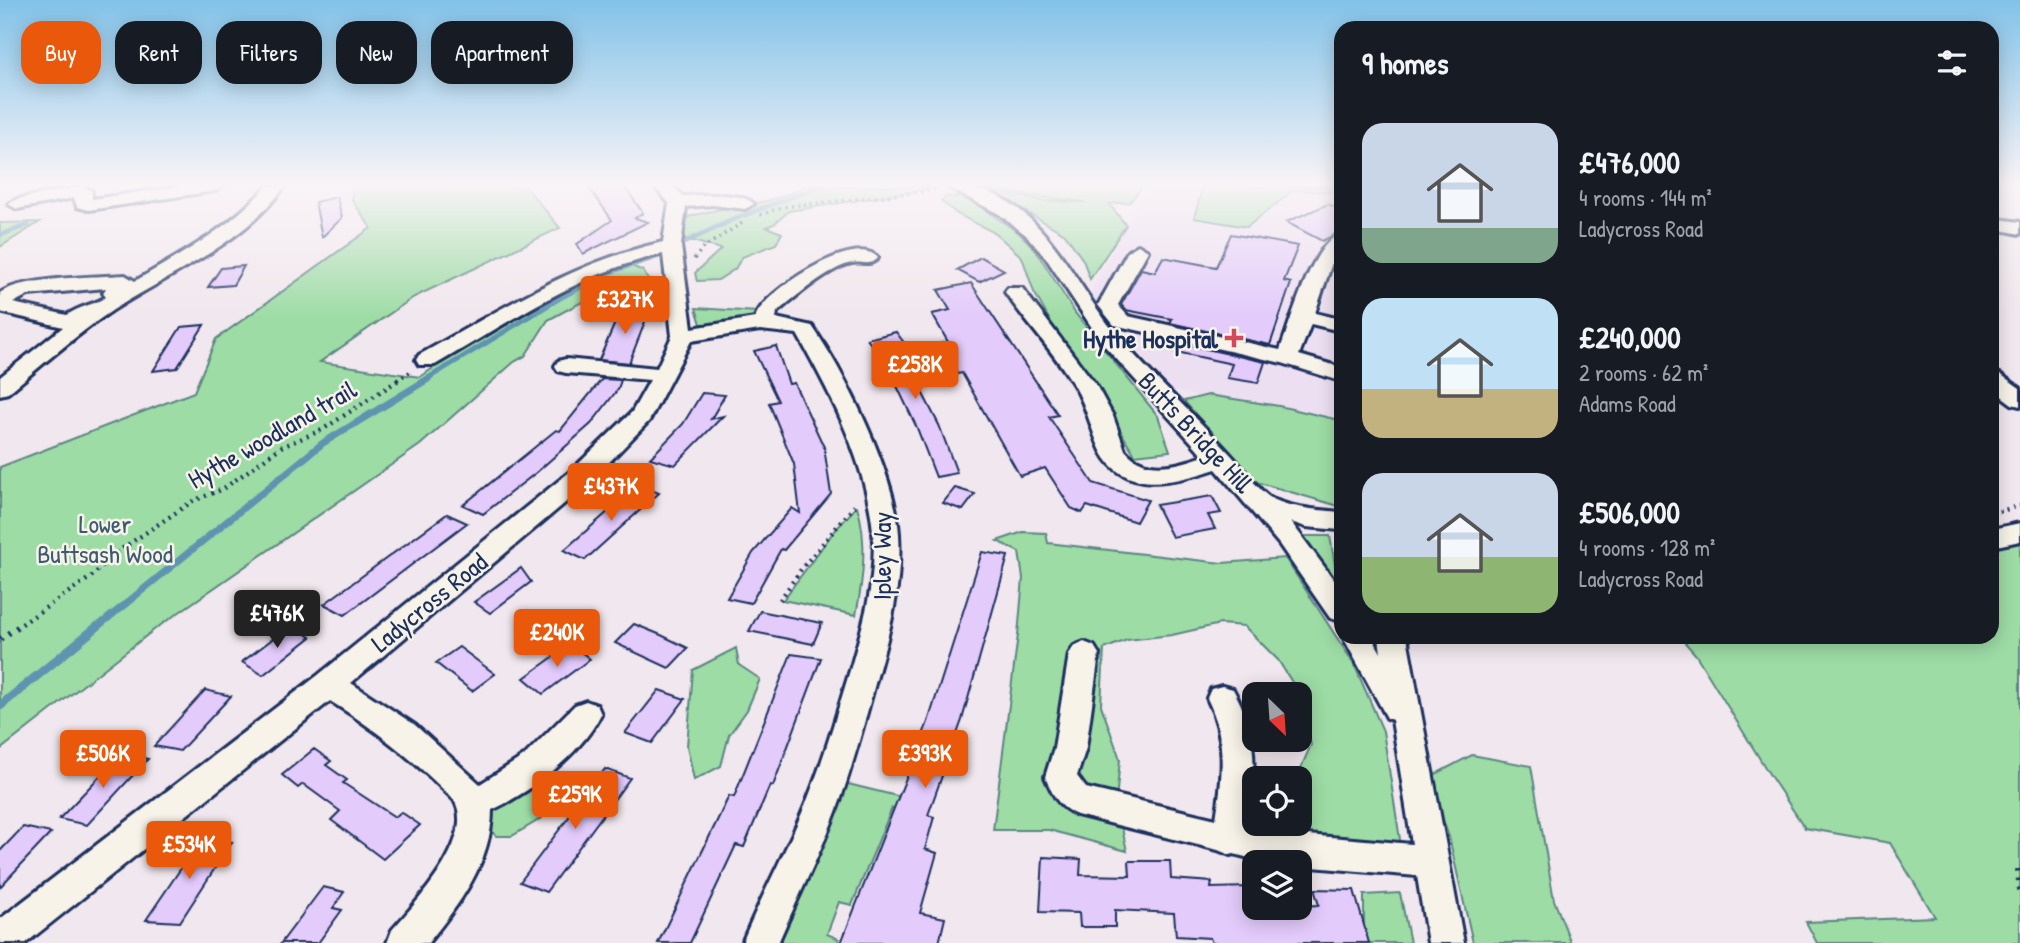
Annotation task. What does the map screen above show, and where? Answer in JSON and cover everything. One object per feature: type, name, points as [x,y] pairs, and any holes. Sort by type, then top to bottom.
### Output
[{"type":"street","points":[[0,388],[101,307],[125,281],[14,292],[2,302],[3,306],[71,321],[101,307],[231,230]]},
{"type":"street","points":[[675,230],[673,246],[682,336]]},
{"type":"street","name":"Butts Bridge Hill","points":[[1031,230],[1048,248],[1082,303],[1108,338],[1263,503],[1334,602]]},
{"type":"street","points":[[427,360],[574,277],[627,256],[673,246]]},
{"type":"street","points":[[1287,358],[1323,262],[1334,248]]},
{"type":"street","points":[[1138,251],[1108,305],[1110,311],[1121,321],[1287,358],[1334,372]]},
{"type":"street","points":[[764,324],[767,310],[784,294],[848,253],[868,258]]},
{"type":"street","points":[[1015,292],[1079,378],[1101,415],[1109,447],[1129,468],[1148,473],[1168,473],[1222,459]]},
{"type":"street","points":[[1304,316],[1334,324]]},
{"type":"street","name":"Ipley Way","points":[[682,336],[764,324],[794,326],[805,330],[838,387],[877,483],[886,532],[882,608],[846,735],[819,812],[760,943]]},
{"type":"street","name":"Ladycross Road","points":[[0,941],[328,685],[581,476],[640,416],[664,375],[682,336]]},
{"type":"street","points":[[566,366],[664,375]]},
{"type":"street","points":[[1999,384],[2020,399]]},
{"type":"street","name":"Butts Bridge Hill","points":[[1263,503],[1306,518],[1334,520]]},
{"type":"street","points":[[1999,536],[2020,532]]},
{"type":"street","points":[[1361,644],[1409,731]]},
{"type":"street","points":[[1394,644],[1446,943]]},
{"type":"street","points":[[1084,654],[1070,748],[1061,777],[1069,793],[1077,800],[1191,826],[1230,840],[1315,854],[1430,861]]},
{"type":"street","points":[[328,685],[383,717],[421,745],[468,793],[473,803],[475,820],[470,845],[456,879],[405,943]]},
{"type":"street","points":[[1222,698],[1236,726],[1241,751],[1230,840]]},
{"type":"street","points":[[473,803],[506,789],[547,758],[586,714]]},
{"type":"path","points":[[676,281],[704,248],[729,230]]},
{"type":"path","name":"Hythe woodland trail","points":[[0,639],[91,577],[120,550],[193,501],[223,489],[281,447],[322,430],[427,360]]},
{"type":"path","points":[[780,600],[824,541],[877,483]]},
{"type":"path","points":[[1999,511],[2020,506]]},
{"type":"path","points":[[2018,869],[2020,895]]},
{"type":"shaded area","name":"Hythe Hospital","points":[[1124,230],[1334,230],[1334,432],[1172,390],[1094,300],[1091,292]]},
{"type":"green space","points":[[0,230],[27,230],[0,247]]},
{"type":"green space","name":"Lower Buttsash Wood","points":[[368,230],[556,230],[414,297],[320,362],[420,377],[519,314],[598,274],[625,263],[643,271],[648,280],[645,293],[613,298],[595,296],[548,320],[525,356],[514,362],[420,445],[155,629],[0,750],[0,467],[194,392],[216,339]]},
{"type":"green space","points":[[684,230],[774,230],[782,233],[776,244],[742,257],[735,269],[718,280],[697,281],[695,273],[721,249],[682,238]]},
{"type":"green space","points":[[989,230],[1015,230],[1035,249],[1075,313],[1158,416],[1170,451],[1135,455],[1050,321],[1034,292],[1022,257]]},
{"type":"green space","points":[[1058,230],[1123,230],[1090,279],[1083,260],[1065,234]]},
{"type":"green space","points":[[696,308],[757,312],[746,321],[715,325],[701,324]]},
{"type":"green space","points":[[1208,395],[1279,406],[1334,419],[1334,505],[1253,481],[1184,401]]},
{"type":"green space","points":[[857,506],[863,561],[856,615],[783,600],[832,534]]},
{"type":"green space","points":[[1023,532],[1046,533],[1048,543],[1222,563],[1285,558],[1334,633],[1334,644],[1341,644],[1354,664],[1383,731],[1401,846],[1277,836],[1312,836],[1312,766],[1302,766],[1308,752],[1312,752],[1312,682],[1292,682],[1278,660],[1244,626],[1220,624],[1172,635],[1127,640],[1104,649],[1101,705],[1120,759],[1116,801],[1127,851],[1049,830],[993,830],[1018,635],[1023,578],[1019,552],[997,541]]},
{"type":"green space","points":[[1297,536],[1330,536],[1334,559],[1334,586]]},
{"type":"green space","points":[[2020,540],[2020,943],[1817,943],[1806,922],[1935,917],[1890,843],[1805,828],[1696,655],[1686,644],[1999,644],[1999,543]]},
{"type":"green space","points":[[736,648],[739,665],[760,679],[747,710],[729,735],[721,766],[694,780],[687,746],[693,670]]},
{"type":"green space","points":[[1472,755],[1531,766],[1554,900],[1571,943],[1473,943],[1449,837],[1428,778]]},
{"type":"green space","points":[[844,783],[905,798],[902,807],[892,808],[852,905],[839,902],[827,934],[839,939],[838,943],[773,943]]},
{"type":"green space","points":[[525,786],[548,788],[542,818],[512,836],[496,836],[483,820],[495,803]]},
{"type":"green space","points":[[1400,893],[1410,943],[1358,943],[1364,933],[1364,895]]},
{"type":"building","points":[[321,230],[329,230],[322,237]]},
{"type":"building","points":[[597,230],[632,230],[583,254],[577,244]]},
{"type":"building","points":[[1301,230],[1334,230],[1334,235],[1322,241]]},
{"type":"building","points":[[1231,234],[1298,246],[1284,281],[1291,283],[1270,345],[1170,323],[1172,319],[1126,310],[1121,305],[1141,269],[1155,272],[1163,257],[1216,267]]},
{"type":"building","points":[[981,257],[1004,270],[979,282],[957,270]]},
{"type":"building","points":[[244,266],[233,285],[208,287],[221,268]]},
{"type":"building","points":[[971,283],[1058,415],[1049,417],[1093,483],[1148,500],[1136,522],[1087,506],[1082,513],[1071,508],[1045,468],[1020,476],[962,373],[957,374],[941,343],[948,342],[932,314],[950,310],[938,290]]},
{"type":"building","points":[[621,309],[650,309],[629,363],[599,360]]},
{"type":"building","points":[[204,325],[177,368],[153,371],[181,327]]},
{"type":"building","points":[[896,332],[915,357],[905,359],[939,425],[957,473],[936,477],[917,428],[886,364],[867,339]]},
{"type":"building","points":[[1162,339],[1265,362],[1258,383],[1227,378],[1232,364],[1158,348]]},
{"type":"building","points":[[776,346],[789,384],[794,383],[824,447],[831,494],[784,550],[781,549],[751,603],[727,598],[753,553],[792,508],[800,513],[794,464],[769,403],[778,401],[754,351]]},
{"type":"building","points":[[602,379],[621,380],[618,389],[591,424],[537,472],[483,514],[463,505],[556,430],[560,431]]},
{"type":"building","points":[[702,393],[725,395],[711,419],[723,416],[675,465],[650,458],[683,424]]},
{"type":"building","points":[[639,485],[659,493],[585,560],[564,550]]},
{"type":"building","points":[[955,488],[975,494],[963,510],[943,503]]},
{"type":"building","points":[[1212,496],[1221,513],[1208,515],[1215,529],[1172,537],[1156,505]]},
{"type":"building","points":[[447,514],[467,523],[345,615],[324,604]]},
{"type":"building","points":[[982,552],[1008,556],[962,720],[928,815],[934,817],[925,849],[937,853],[920,913],[945,918],[939,943],[841,943],[928,722]]},
{"type":"building","points":[[521,568],[531,582],[490,613],[474,602]]},
{"type":"building","points":[[760,611],[822,623],[813,644],[749,631]]},
{"type":"building","points":[[634,624],[688,648],[669,668],[615,643]]},
{"type":"building","points":[[291,625],[311,637],[263,675],[242,662]]},
{"type":"building","points":[[571,644],[590,659],[543,694],[524,678]]},
{"type":"building","points":[[459,647],[495,674],[472,691],[436,663]]},
{"type":"building","points":[[791,654],[821,658],[773,786],[770,785],[744,847],[736,845],[690,943],[658,943],[729,796],[734,797]]},
{"type":"building","points":[[205,690],[231,696],[180,751],[154,746]]},
{"type":"building","points":[[659,690],[685,699],[652,743],[625,733]]},
{"type":"building","points":[[314,749],[331,761],[326,765],[347,780],[343,783],[395,817],[401,812],[420,825],[383,859],[331,820],[340,811],[303,784],[298,788],[282,775]]},
{"type":"building","points":[[121,754],[148,759],[87,825],[59,819]]},
{"type":"building","points":[[605,769],[630,778],[546,892],[520,882]]},
{"type":"building","points":[[23,827],[51,833],[0,887],[0,851]]},
{"type":"building","points":[[200,840],[232,842],[180,922],[146,920]]},
{"type":"building","points":[[1043,857],[1081,859],[1080,875],[1130,876],[1129,861],[1170,861],[1171,879],[1212,882],[1211,888],[1242,887],[1242,920],[1312,920],[1312,905],[1319,905],[1314,889],[1354,890],[1369,943],[1212,943],[1210,938],[1176,936],[1174,913],[1115,910],[1115,927],[1080,927],[1079,913],[1040,912]]},
{"type":"building","points":[[323,887],[344,892],[333,908],[342,910],[318,943],[281,943]]},
{"type":"waterway","points":[[0,235],[14,230]]},
{"type":"waterway","points":[[686,242],[711,230]]},
{"type":"waterway","points":[[425,380],[560,298],[610,272],[659,256]]},
{"type":"waterway","points":[[96,628],[323,443],[428,379]]},
{"type":"waterway","points":[[0,706],[98,626]]},
{"type":"place","name":"Hythe Hospital","points":[[1234,338]]}]
